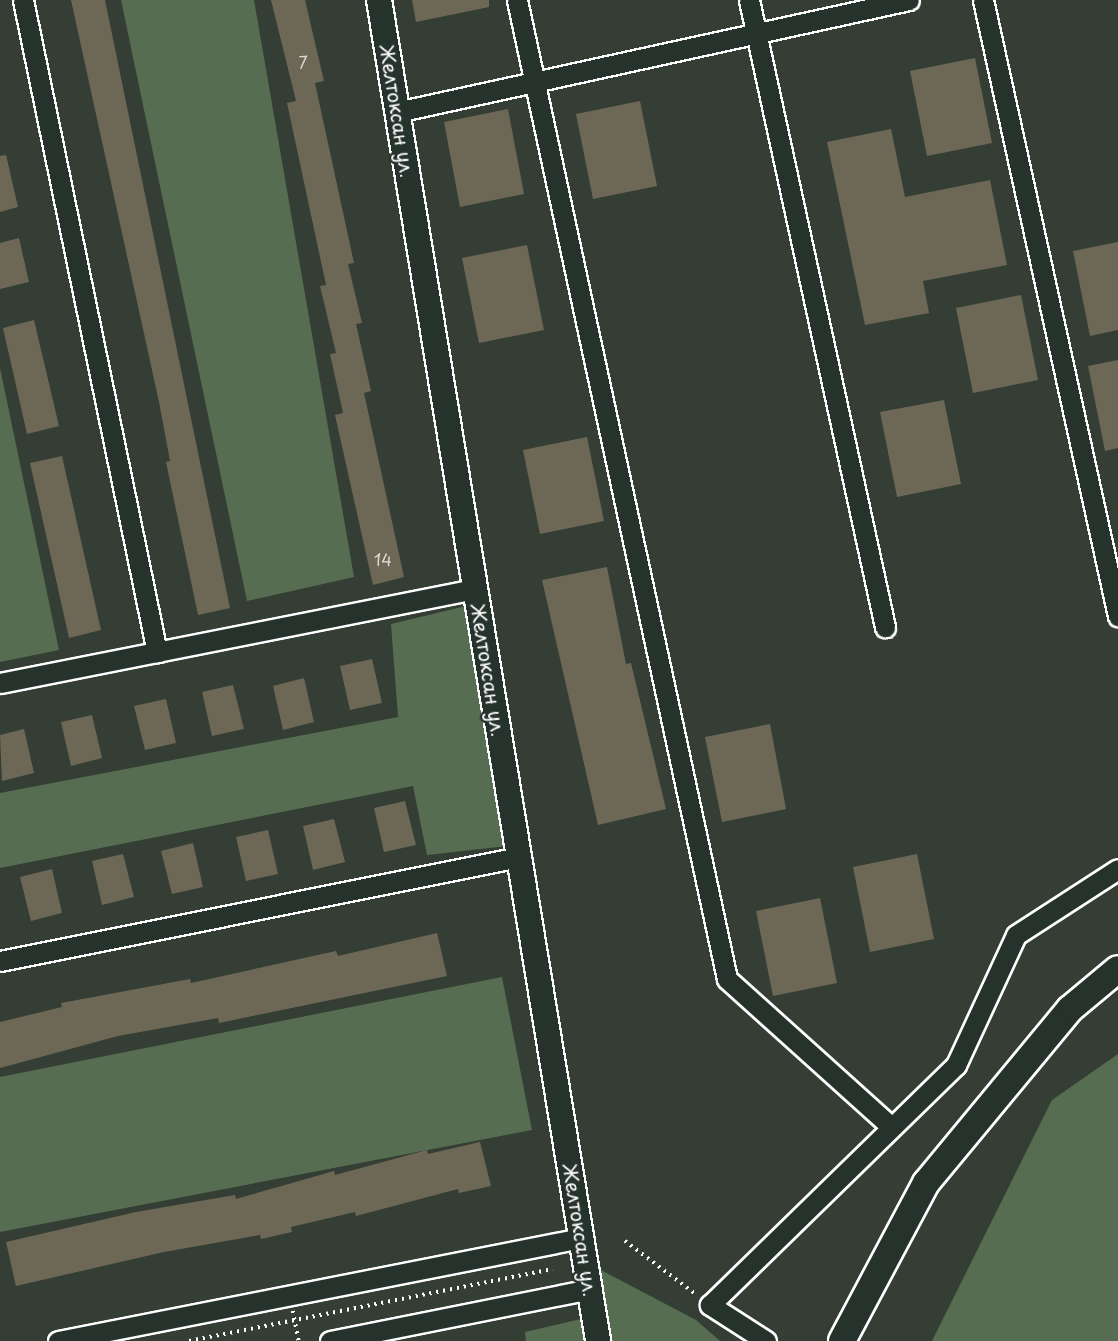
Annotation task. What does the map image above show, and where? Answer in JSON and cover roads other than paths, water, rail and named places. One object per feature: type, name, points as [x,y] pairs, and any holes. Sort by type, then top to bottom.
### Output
[{"type":"main road","points":[[842,1341],[926,1183],[1070,1009],[1118,969]]},
{"type":"street","points":[[23,0],[157,652]]},
{"type":"street","name":"Желтоксан ул.","points":[[379,0],[598,1341]]},
{"type":"street","points":[[517,0],[727,979],[890,1126]]},
{"type":"street","points":[[749,0],[885,626]]},
{"type":"street","points":[[397,112],[909,0]]},
{"type":"street","points":[[983,0],[1118,617]]},
{"type":"street","points":[[0,683],[475,589]]},
{"type":"street","points":[[0,961],[519,857]]},
{"type":"street","points":[[766,1341],[710,1305],[890,1126],[956,1065],[1016,935],[1118,869]]},
{"type":"street","points":[[58,1341],[581,1238]]},
{"type":"street","points":[[330,1341],[590,1289]]}]
